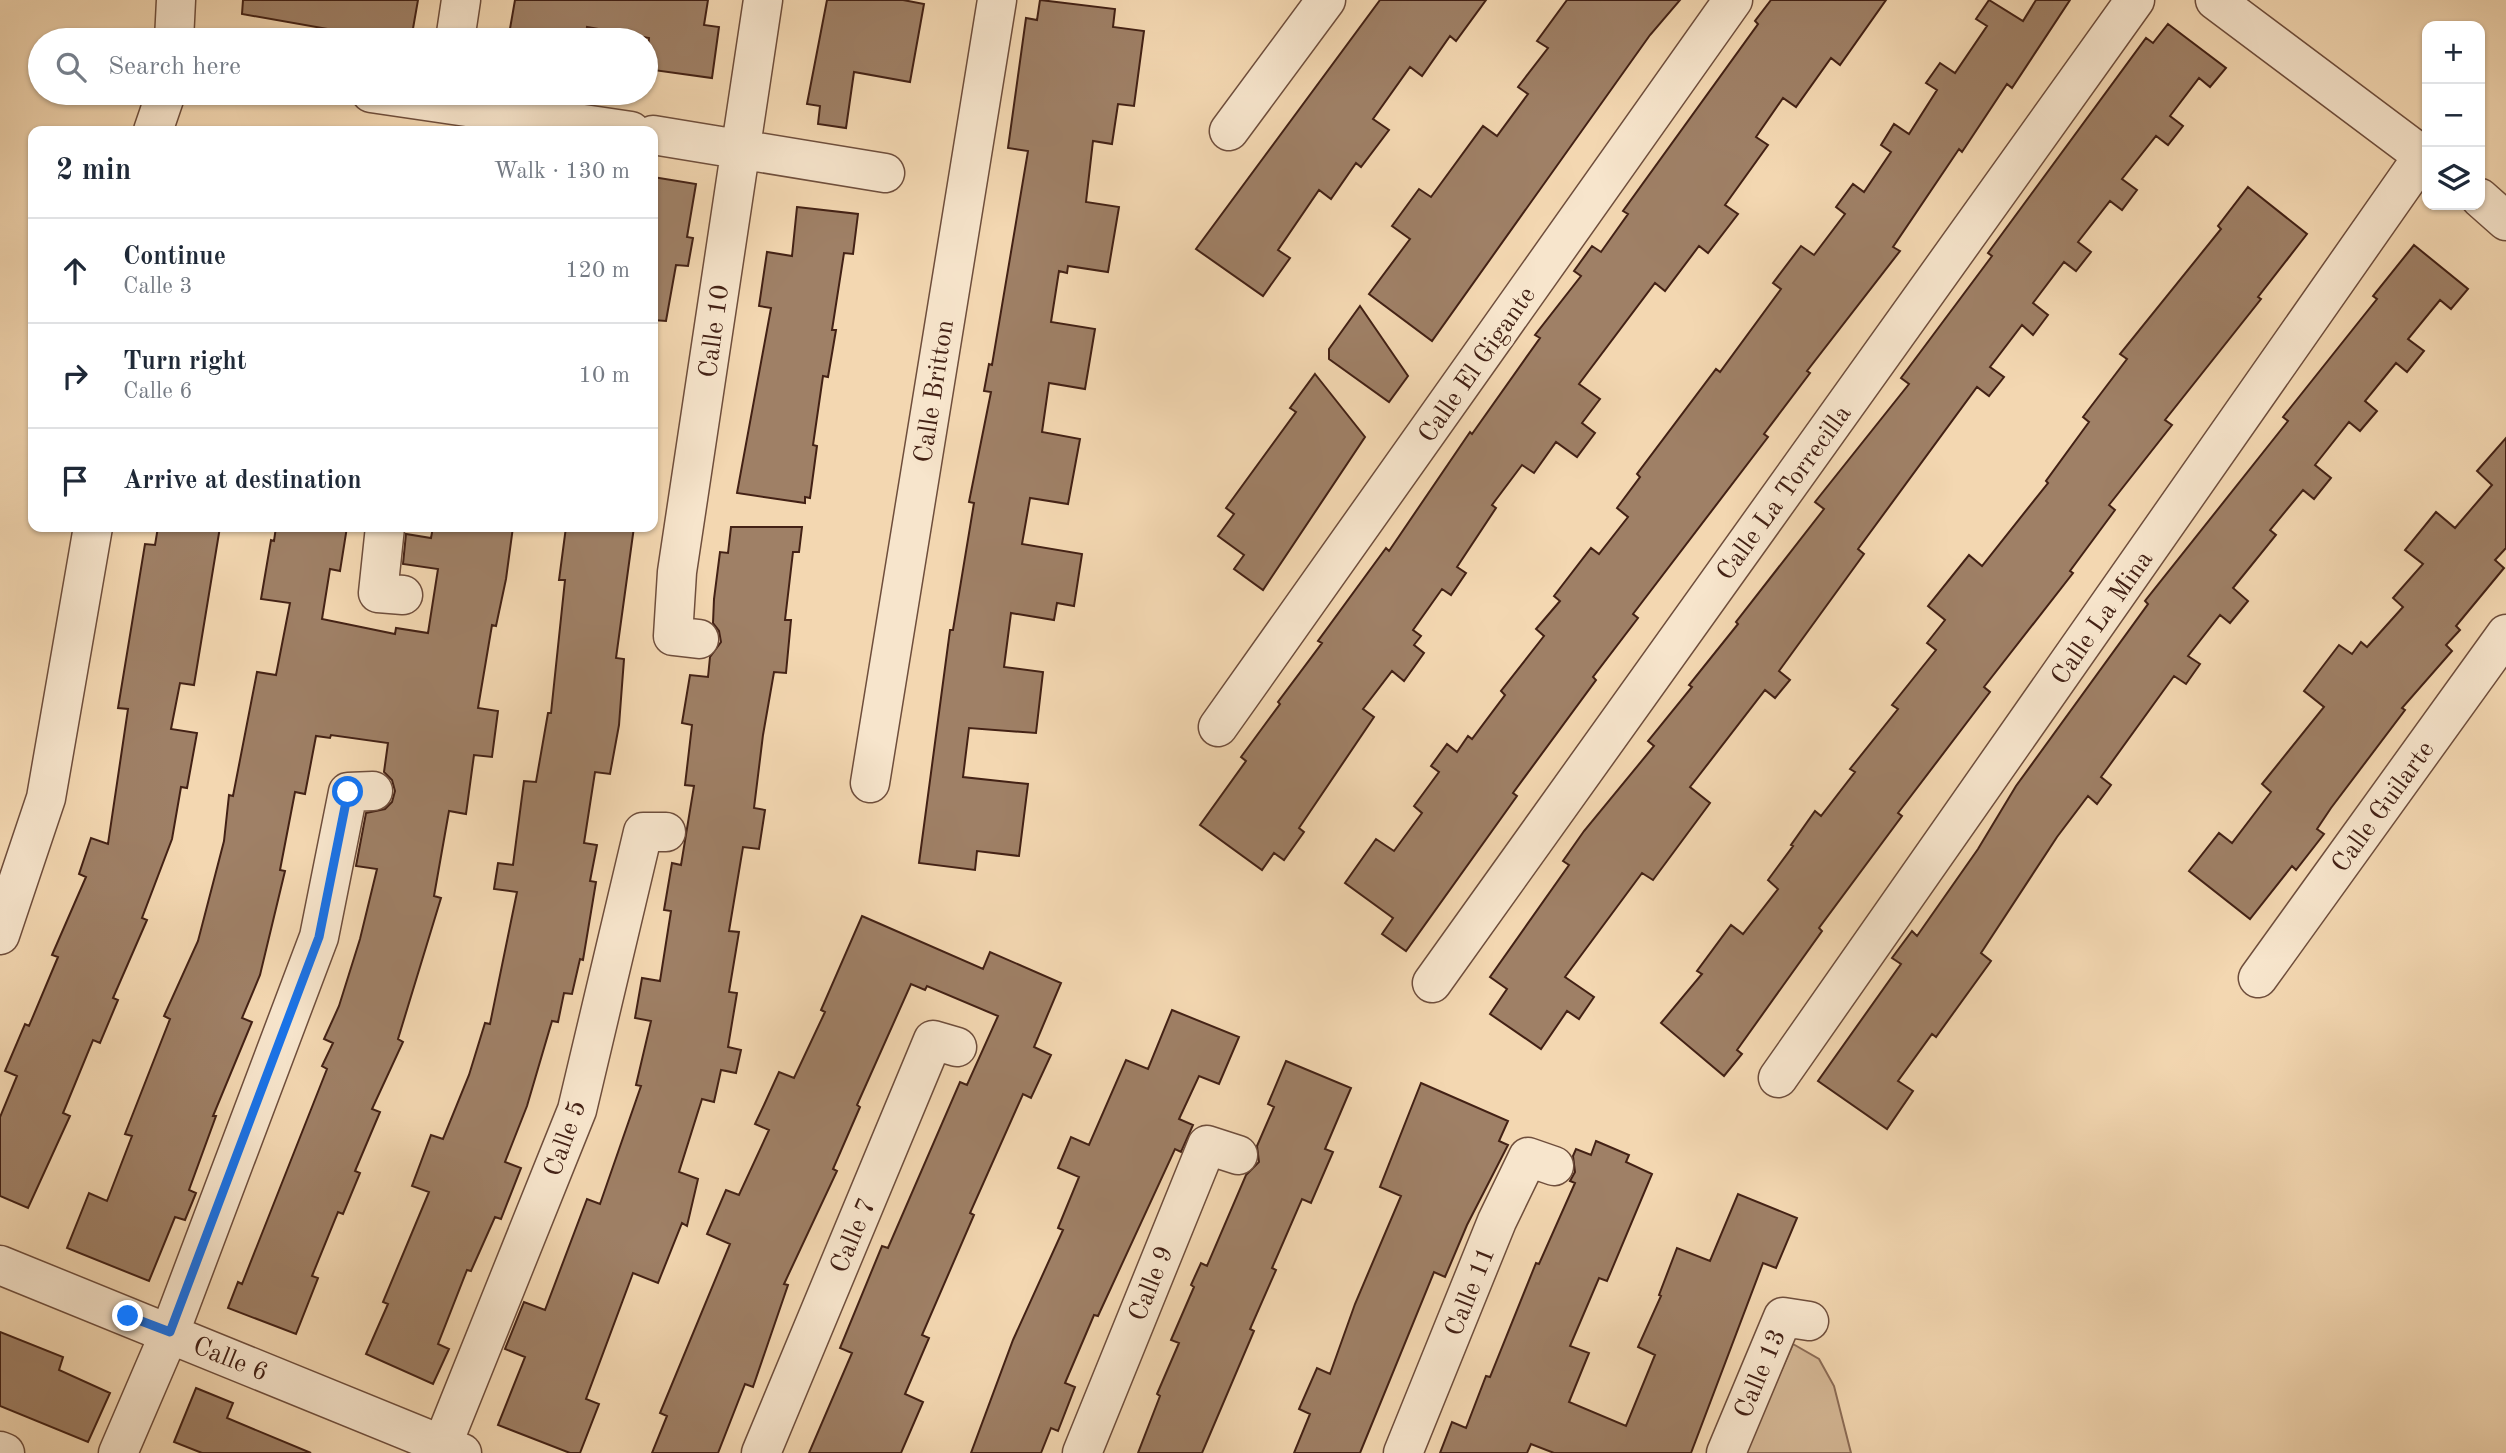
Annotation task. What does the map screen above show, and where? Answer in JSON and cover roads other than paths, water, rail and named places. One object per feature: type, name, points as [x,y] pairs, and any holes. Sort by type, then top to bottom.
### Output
[{"type":"street","points":[[175,28],[176,0]]},
{"type":"street","points":[[457,28],[461,0]]},
{"type":"street","name":"Calle 10","points":[[699,639],[673,636],[677,572],[763,0]]},
{"type":"street","name":"Calle Britton","points":[[870,783],[997,0]]},
{"type":"street","points":[[1229,131],[1326,0]]},
{"type":"street","name":"Calle El Gigante","points":[[1218,727],[1733,0]]},
{"type":"street","name":"Calle La Torrecilla","points":[[1432,983],[2135,0]]},
{"type":"street","points":[[2215,0],[2422,155]]},
{"type":"street","points":[[155,126],[162,105]]},
{"type":"street","points":[[426,105],[588,126]]},
{"type":"street","points":[[658,136],[885,173]]},
{"type":"street","name":"Calle La Mina","points":[[1778,1078],[2422,161]]},
{"type":"street","points":[[2485,202],[2506,221]]},
{"type":"street","points":[[0,935],[46,798],[92,532]]},
{"type":"street","points":[[384,532],[378,593],[403,595]]},
{"type":"street","name":"Calle Guilarte","points":[[2258,978],[2506,634]]},
{"type":"street","points":[[118,1453],[170,1332],[319,937],[348,792],[373,791]]},
{"type":"street","name":"Calle 5","points":[[448,1450],[577,1110],[643,832],[666,832]]},
{"type":"street","name":"Calle 7","points":[[761,1453],[933,1040],[957,1047]]},
{"type":"street","name":"Calle 9","points":[[1082,1453],[1208,1145],[1238,1155]]},
{"type":"street","name":"Calle 11","points":[[1403,1453],[1497,1221],[1528,1157],[1554,1166]]},
{"type":"street","name":"Calle 6","points":[[0,1265],[170,1332],[448,1450]]},
{"type":"street","name":"Calle 13","points":[[1726,1453],[1783,1317],[1809,1321]]},
{"type":"street","points":[[0,1451],[5,1453]]}]
